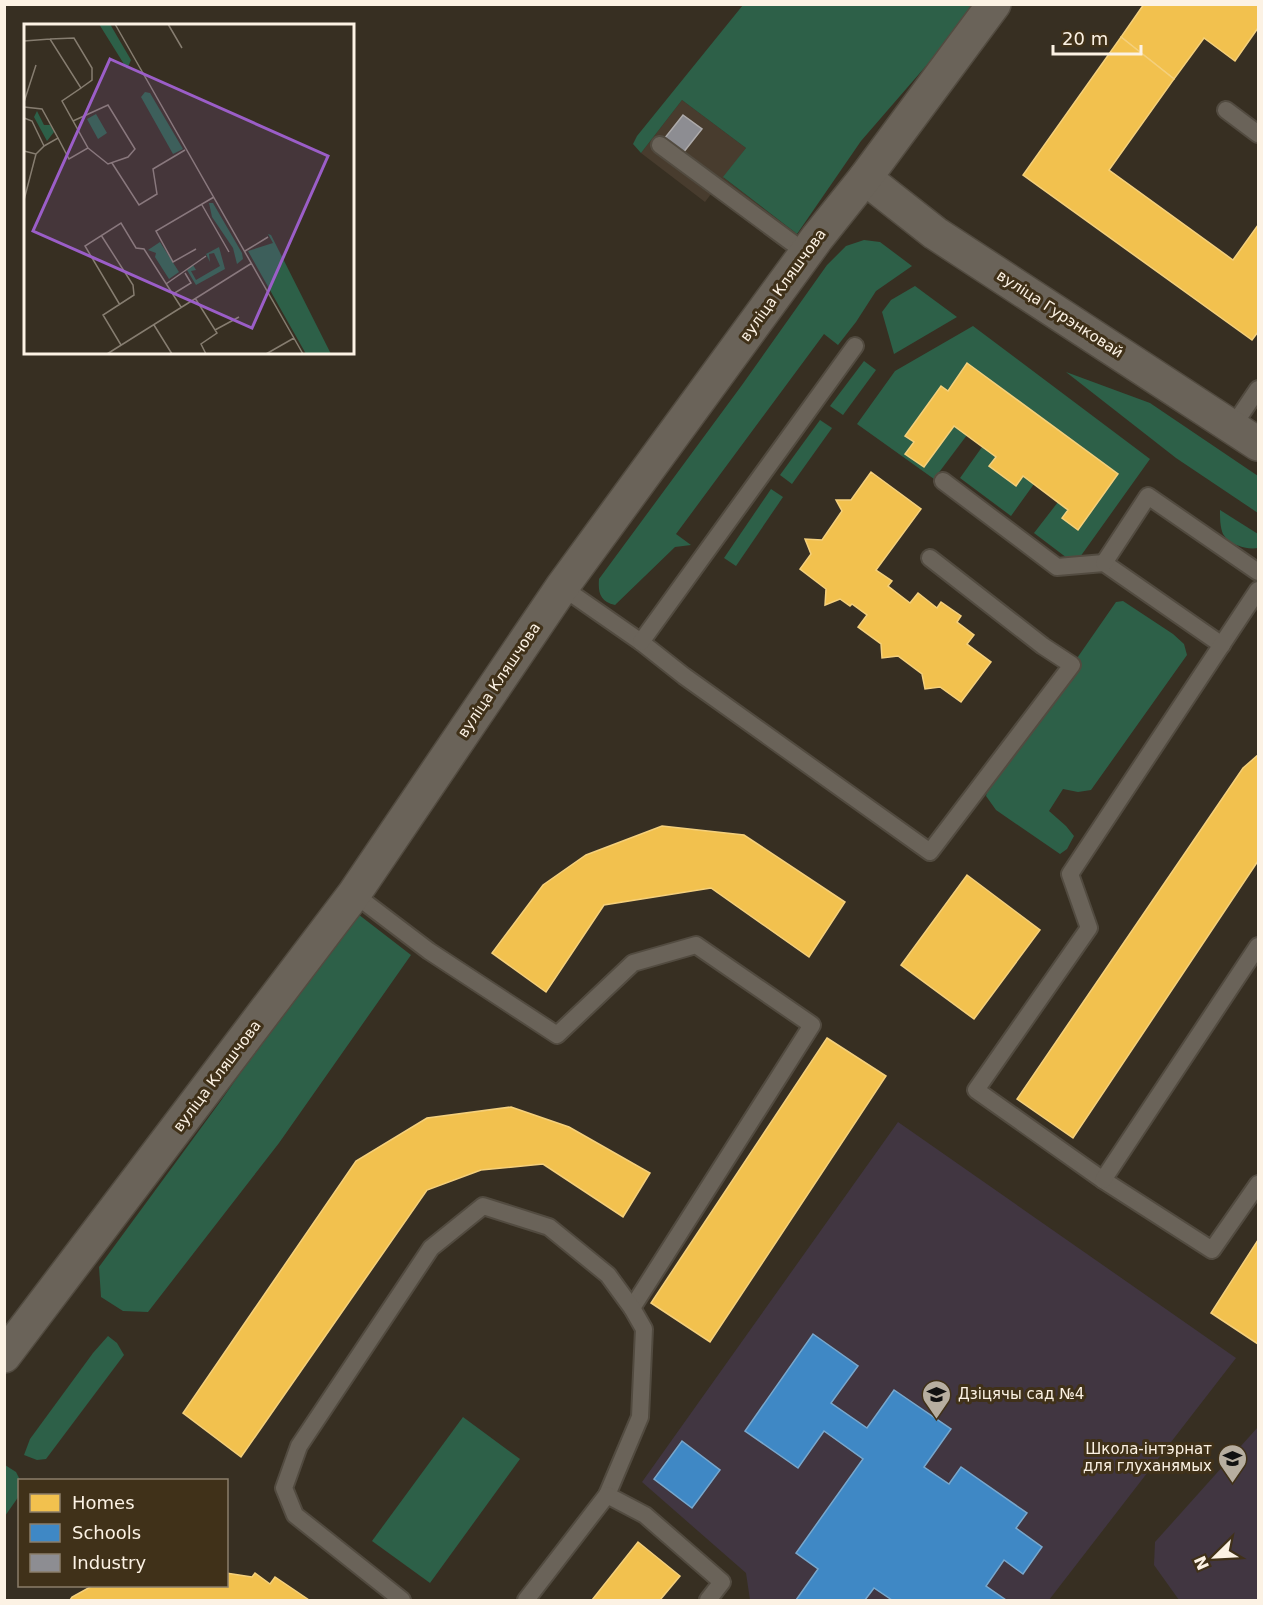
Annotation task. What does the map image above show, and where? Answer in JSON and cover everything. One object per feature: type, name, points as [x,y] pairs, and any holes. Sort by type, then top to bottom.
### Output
[{"type":"street","name":"вуліца Кляшчова","points":[[4,1356],[354,894],[562,587],[806,253],[865,178],[994,4]]},
{"type":"street","name":"вуліца Гурэнковай","points":[[865,178],[935,233],[1246,435]]},
{"type":"lane","points":[[1226,110],[1258,134]]},
{"type":"lane","points":[[660,145],[806,253]]},
{"type":"lane","points":[[641,642],[855,346]]},
{"type":"lane","points":[[1246,435],[1258,389]]},
{"type":"lane","points":[[943,481],[1057,567],[1104,562],[1222,645]]},
{"type":"lane","points":[[1104,562],[1148,496],[1258,572]]},
{"type":"lane","points":[[562,587],[930,852],[1072,664],[1043,646],[930,558]]},
{"type":"lane","points":[[1258,590],[1070,874],[1089,928],[976,1090],[1103,1180],[1212,1250],[1258,1184]]},
{"type":"lane","points":[[354,894],[429,951],[557,1035],[633,963],[696,945],[812,1025],[632,1308]]},
{"type":"lane","points":[[1103,1180],[1258,946]]},
{"type":"lane","points":[[402,1600],[295,1515],[284,1488],[299,1446],[431,1248],[483,1206],[549,1227],[608,1275],[644,1329],[640,1417],[607,1495],[526,1600]]},
{"type":"lane","points":[[607,1495],[645,1515],[722,1582],[708,1600]]},
{"type":"shaded area","points":[[682,100],[746,148],[724,178],[797,234],[785,250],[711,194],[705,202],[641,153]]},
{"type":"shaded area","name":"Дзіцячы сад №4","points":[[898,1122],[1236,1358],[1049,1600],[750,1600],[746,1573],[642,1482]]},
{"type":"shaded area","name":"Школа-інтэрнат для глуханямых","points":[[1258,1427],[1258,1600],[1179,1600],[1154,1565],[1155,1542]]},
{"type":"green space","points":[[743,5],[974,5],[945,44],[861,141],[797,234],[723,177],[746,148],[682,100],[641,153],[633,144],[637,136]]},
{"type":"green space","points":[[864,240],[880,242],[912,266],[876,291],[838,345],[824,334],[676,534],[691,545],[675,547],[615,605],[603,599],[599,579],[827,265],[846,246]]},
{"type":"green space","points":[[915,286],[957,317],[894,354],[882,312],[891,300]]},
{"type":"green space","points":[[973,326],[1150,459],[1080,557],[1067,558],[1034,533],[1058,502],[1068,510],[1078,529],[1118,474],[968,364],[948,391],[941,387],[905,436],[914,442],[905,454],[924,467],[954,426],[967,435],[934,479],[857,424],[895,371]]},
{"type":"green space","points":[[864,361],[876,370],[843,415],[830,406]]},
{"type":"green space","points":[[1066,372],[1150,403],[1258,476],[1258,513],[1176,458]]},
{"type":"green space","points":[[820,420],[832,428],[792,484],[780,475]]},
{"type":"green space","points":[[982,447],[996,457],[990,466],[1016,486],[1023,476],[1034,484],[1011,516],[960,478]]},
{"type":"green space","points":[[771,489],[783,497],[736,566],[724,558]]},
{"type":"green space","points":[[1220,510],[1258,534],[1258,548],[1239,546],[1226,538],[1221,528]]},
{"type":"green space","points":[[1123,601],[1173,634],[1184,644],[1187,655],[1091,790],[1078,792],[1063,789],[1049,811],[1074,836],[1067,849],[1060,854],[996,810],[986,796],[989,785],[1116,602]]},
{"type":"green space","points":[[354,911],[411,955],[279,1143],[148,1312],[123,1311],[101,1297],[99,1267],[220,1102]]},
{"type":"green space","points":[[108,1336],[117,1343],[124,1355],[46,1459],[37,1460],[24,1455],[30,1439]]},
{"type":"green space","points":[[463,1417],[520,1459],[430,1583],[372,1541]]},
{"type":"green space","points":[[5,1465],[16,1472],[20,1479],[18,1497],[5,1516]]},
{"type":"building: Homes","points":[[1144,4],[1258,4],[1258,28],[1235,61],[1204,38],[1174,79],[1121,37]]},
{"type":"building: Homes","points":[[1121,37],[1174,79],[1109,170],[1233,260],[1258,225],[1258,332],[1252,340],[1023,175]]},
{"type":"building: Homes","points":[[967,363],[1118,474],[1078,530],[1062,518],[1068,510],[1023,476],[1016,486],[989,466],[996,457],[954,426],[924,467],[905,454],[914,442],[905,436],[941,386],[948,391]]},
{"type":"building: Homes","points":[[871,472],[921,509],[876,570],[892,581],[888,586],[910,603],[918,593],[937,608],[941,602],[961,616],[957,622],[974,635],[967,644],[991,662],[961,702],[940,687],[925,689],[922,674],[898,656],[882,658],[881,644],[858,627],[867,615],[852,604],[850,606],[840,599],[825,605],[826,589],[800,569],[811,554],[805,539],[822,540],[842,511],[836,500],[851,500]]},
{"type":"building: Homes","points":[[1258,755],[1258,861],[1073,1138],[1017,1099],[1243,768]]},
{"type":"building: Homes","points":[[662,826],[744,835],[845,902],[809,957],[711,888],[604,905],[546,992],[492,953],[543,885],[586,855]]},
{"type":"building: Homes","points":[[967,875],[1040,930],[974,1019],[901,965]]},
{"type":"building: Homes","points":[[827,1038],[886,1076],[710,1342],[651,1303]]},
{"type":"building: Homes","points":[[511,1107],[569,1127],[650,1173],[623,1217],[543,1164],[481,1170],[427,1190],[241,1457],[183,1413],[356,1161],[427,1118]]},
{"type":"building: Homes","points":[[1258,1240],[1258,1344],[1211,1313]]},
{"type":"building: Homes","points":[[638,1542],[680,1576],[660,1600],[592,1600]]},
{"type":"building: Homes","points":[[228,1573],[252,1577],[255,1573],[270,1584],[275,1577],[309,1600],[70,1600],[90,1587],[228,1587]]},
{"type":"building: Schools","points":[[813,1334],[858,1366],[831,1403],[867,1428],[894,1390],[951,1429],[924,1467],[949,1484],[961,1467],[1027,1513],[1016,1528],[1042,1547],[1023,1574],[1004,1560],[986,1586],[1006,1600],[892,1600],[874,1588],[865,1600],[796,1600],[818,1569],[796,1553],[863,1459],[824,1431],[798,1468],[745,1431]]},
{"type":"building: Schools","points":[[682,1441],[720,1470],[692,1508],[654,1479]]},
{"type":"building: Industry","points":[[683,115],[702,129],[683,153],[664,139]]},
{"type":"place","name":"Дзіцячы сад №4","points":[[937,1420]]},
{"type":"place","name":"Школа-інтэрнат для глуханямых","points":[[1233,1484]]}]
